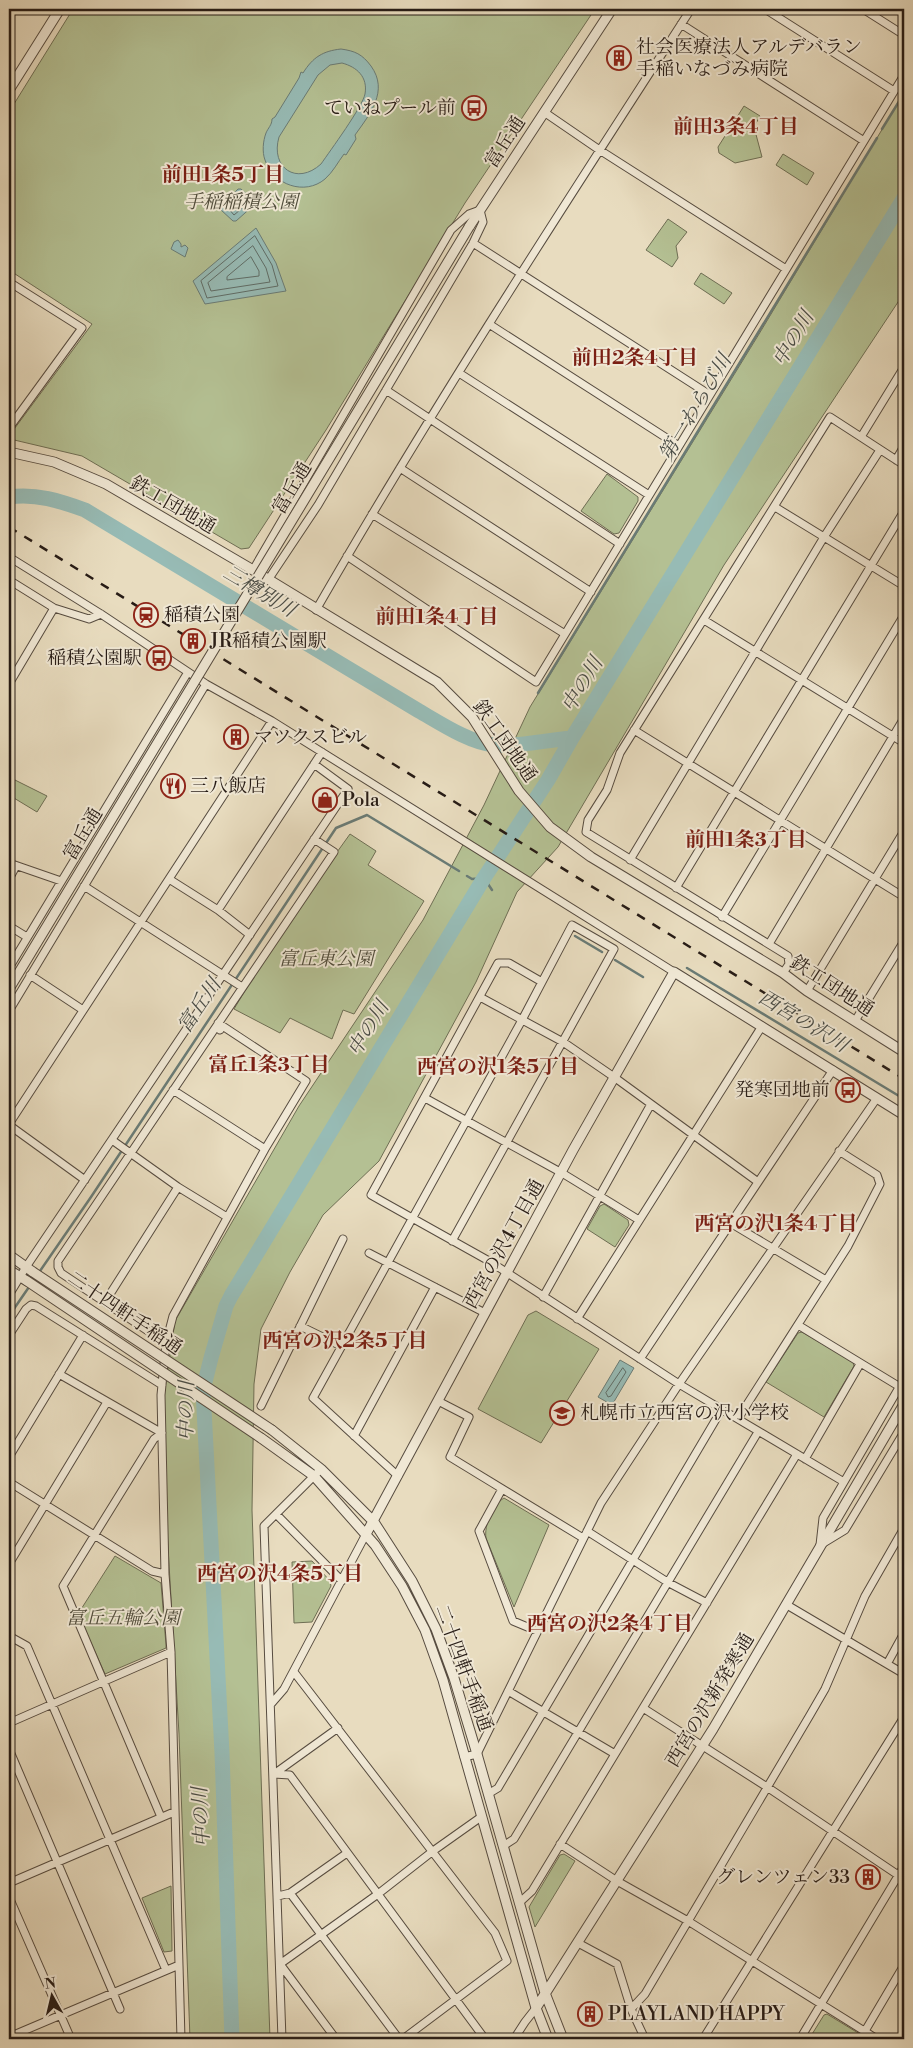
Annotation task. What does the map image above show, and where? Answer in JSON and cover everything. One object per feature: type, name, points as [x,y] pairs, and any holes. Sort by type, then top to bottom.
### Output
[{"type":"street","points":[[9,90],[60,9]]},
{"type":"street","name":"富丘通","points":[[9,989],[469,227],[612,9]]},
{"type":"street","points":[[316,610],[372,514],[520,273],[598,149],[691,9]]},
{"type":"street","points":[[764,9],[894,91]]},
{"type":"street","points":[[863,9],[904,35]]},
{"type":"street","points":[[681,24],[864,141]]},
{"type":"street","points":[[347,556],[536,682],[904,74]]},
{"type":"street","points":[[544,112],[598,149],[786,269]]},
{"type":"street","points":[[253,570],[451,230],[468,214],[480,210],[483,222],[473,243],[318,505],[268,580]]},
{"type":"street","points":[[473,243],[710,395]]},
{"type":"street","points":[[9,282],[82,328],[9,428]]},
{"type":"street","points":[[489,324],[679,446]]},
{"type":"street","points":[[861,437],[904,367]]},
{"type":"street","points":[[459,373],[650,495]]},
{"type":"street","points":[[386,390],[620,544]]},
{"type":"street","points":[[783,973],[788,964],[788,956],[586,832],[588,820],[607,790],[620,752],[830,417],[904,465]]},
{"type":"street","points":[[896,460],[904,446]]},
{"type":"street","points":[[630,860],[824,537],[880,450]]},
{"type":"street","name":"鉄工団地通","points":[[9,452],[54,462],[106,484],[253,570],[437,682],[472,717],[519,791],[550,827],[592,857],[783,973],[807,991],[903,1049]]},
{"type":"street","points":[[400,468],[591,592]]},
{"type":"street","points":[[775,506],[904,586]]},
{"type":"street","points":[[676,888],[904,511]]},
{"type":"street","points":[[372,514],[565,634]]},
{"type":"street","points":[[9,557],[101,614],[206,684],[272,721],[904,1115]]},
{"type":"street","points":[[10,583],[54,608],[89,619],[101,614]]},
{"type":"street","points":[[9,684],[54,608]]},
{"type":"street","points":[[722,917],[904,615]]},
{"type":"street","points":[[704,620],[904,743]]},
{"type":"street","points":[[9,968],[188,672]]},
{"type":"street","points":[[9,1010],[206,684]]},
{"type":"street","points":[[769,944],[904,718]]},
{"type":"street","points":[[85,1180],[9,1125],[272,721]]},
{"type":"street","points":[[634,730],[904,897]]},
{"type":"street","points":[[218,910],[322,752]]},
{"type":"street","points":[[9,1295],[30,1270],[85,1180],[114,1141],[226,975],[250,935],[316,840],[348,789],[314,764]]},
{"type":"street","points":[[807,991],[904,831]]},
{"type":"street","points":[[166,1343],[60,1273],[58,1260],[129,1151],[219,1027],[240,985],[334,852],[316,840]]},
{"type":"street","points":[[9,878],[12,864],[61,881]]},
{"type":"street","points":[[169,879],[218,910],[250,935]]},
{"type":"street","points":[[84,886],[142,921],[240,985]]},
{"type":"street","points":[[398,1476],[312,1398],[522,1020],[572,925],[614,949],[452,1241]]},
{"type":"street","points":[[9,926],[27,937]]},
{"type":"street","points":[[855,1021],[904,941]]},
{"type":"street","points":[[542,982],[509,963],[498,963],[371,1195],[507,1272],[679,1384],[844,1482]]},
{"type":"street","name":"西宮の沢4丁目通","points":[[366,1534],[507,1272],[674,972]]},
{"type":"street","points":[[30,975],[83,1010]]},
{"type":"street","points":[[480,997],[563,1042],[758,1182]]},
{"type":"street","points":[[576,1318],[762,1026]]},
{"type":"street","points":[[181,2039],[171,1652],[165,1574],[162,1385],[166,1343],[173,1316],[264,1149],[306,1081],[219,1027]]},
{"type":"street","points":[[640,1359],[688,1285],[732,1224],[833,1070]]},
{"type":"street","points":[[173,1090],[264,1149]]},
{"type":"street","points":[[425,1098],[562,1173],[639,1220]]},
{"type":"street","points":[[464,1757],[477,1754],[601,1503],[679,1384],[877,1098]]},
{"type":"street","points":[[544,1297],[651,1104]]},
{"type":"street","points":[[114,1141],[178,1187],[227,1217]]},
{"type":"street","points":[[738,1418],[848,1246],[880,1184],[877,1175],[839,1151]]},
{"type":"street","points":[[105,1302],[178,1187]]},
{"type":"street","points":[[732,1224],[826,1280]]},
{"type":"street","points":[[261,1406],[343,1239]]},
{"type":"street","points":[[369,1253],[485,1313]]},
{"type":"street","name":"二十四軒手稲通","points":[[9,1255],[272,1430],[321,1469],[374,1522],[412,1582],[436,1629],[454,1678],[544,1993],[563,2039]]},
{"type":"street","name":"二十四軒手稲通","points":[[9,1270],[261,1438],[314,1476],[366,1534],[402,1586],[425,1630],[443,1680],[536,2008],[548,2039]]},
{"type":"street","points":[[354,1436],[435,1287]]},
{"type":"street","points":[[9,1335],[26,1309],[31,1305],[36,1306],[162,1385]]},
{"type":"street","points":[[798,1325],[900,1387]]},
{"type":"street","points":[[300,1326],[341,1346]]},
{"type":"street","points":[[9,1456],[82,1335]]},
{"type":"street","points":[[805,1459],[860,1364]]},
{"type":"street","points":[[59,1374],[162,1433]]},
{"type":"street","points":[[820,1546],[823,1518],[904,1379]]},
{"type":"street","points":[[438,1400],[469,1417],[450,1457],[502,1489],[633,1560],[707,1603]]},
{"type":"street","points":[[9,1564],[107,1402]]},
{"type":"street","name":"西宮の沢新発寒通","points":[[536,2008],[702,1747],[904,1404]]},
{"type":"street","points":[[488,1794],[498,1788],[722,1409]]},
{"type":"street","points":[[503,1846],[514,1839],[758,1432]]},
{"type":"street","points":[[820,1546],[845,1530],[904,1432]]},
{"type":"street","points":[[161,1817],[62,1586],[154,1439],[162,1433]]},
{"type":"street","points":[[519,1903],[532,1891],[797,1454]]},
{"type":"street","points":[[282,2039],[264,1526],[321,1469]]},
{"type":"street","points":[[9,1482],[152,1570],[165,1574]]},
{"type":"street","points":[[502,1489],[479,1531],[513,1621],[537,1631]]},
{"type":"street","points":[[276,1514],[342,1581]]},
{"type":"street","points":[[631,2009],[645,1994],[825,1689],[865,1596],[904,1528]]},
{"type":"street","points":[[271,1704],[284,1689],[294,1672],[366,1534]]},
{"type":"street","points":[[786,1605],[904,1674]]},
{"type":"street","points":[[887,1664],[904,1633]]},
{"type":"street","points":[[9,1636],[27,1646],[166,1970]]},
{"type":"street","points":[[9,1723],[171,1652]]},
{"type":"street","points":[[294,1672],[495,1933],[507,1961],[403,2039]]},
{"type":"street","points":[[508,1691],[615,1754]]},
{"type":"street","points":[[643,1708],[767,1787],[901,1877]]},
{"type":"street","points":[[703,2039],[904,1717]]},
{"type":"street","points":[[274,1774],[338,1728]]},
{"type":"street","points":[[9,1749],[120,2009]]},
{"type":"street","points":[[274,1774],[290,1775],[485,2039]]},
{"type":"street","points":[[9,1883],[174,1812]]},
{"type":"street","points":[[280,1964],[482,1817]]},
{"type":"street","points":[[560,1844],[877,2039]]},
{"type":"street","points":[[278,1896],[290,1893],[347,1853]]},
{"type":"street","points":[[800,2039],[901,1877],[904,1866]]},
{"type":"street","points":[[290,1893],[399,2039]]},
{"type":"street","points":[[9,1897],[71,2039]]},
{"type":"street","points":[[578,1943],[617,1964],[631,2009],[645,2039]]},
{"type":"street","points":[[280,1964],[336,2039]]},
{"type":"street","points":[[9,2037],[179,1965]]},
{"type":"street","points":[[865,2031],[904,1965]]},
{"type":"street","points":[[514,2039],[536,2008]]},
{"type":"green space","name":"手稲稲積公園","points":[[73,9],[595,9],[465,203],[326,430],[249,548],[241,549],[82,456],[10,439],[9,436],[92,324],[9,270],[9,112]]},
{"type":"green space","points":[[904,93],[904,293],[724,565],[558,847],[517,892],[476,982],[379,1161],[323,1215],[290,1272],[261,1329],[254,1384],[252,1510],[270,2039],[190,2039],[179,1734],[167,1530],[164,1395],[175,1321],[299,1106],[423,920],[484,805],[530,707],[759,334]]},
{"type":"green space","points":[[744,106],[760,116],[754,127],[762,157],[735,163],[719,153],[718,147]]},
{"type":"green space","points":[[783,154],[814,173],[807,185],[776,165]]},
{"type":"green space","points":[[668,219],[687,232],[676,246],[678,258],[672,267],[646,250]]},
{"type":"green space","points":[[701,273],[732,293],[724,304],[694,284]]},
{"type":"green space","points":[[607,474],[638,497],[638,501],[619,533],[614,534],[581,511]]},
{"type":"green space","points":[[9,777],[47,796],[37,812],[9,795]]},
{"type":"green space","name":"富丘東公園","points":[[350,834],[376,851],[368,865],[424,901],[354,1014],[343,1010],[332,1039],[290,1018],[280,1033],[234,1009],[284,926]]},
{"type":"green space","points":[[604,1204],[628,1220],[629,1225],[615,1247],[587,1229],[600,1206]]},
{"type":"green space","points":[[536,1311],[599,1349],[541,1443],[478,1409],[528,1315]]},
{"type":"green space","points":[[802,1332],[853,1362],[854,1366],[824,1417],[766,1382],[798,1333]]},
{"type":"green space","points":[[504,1498],[549,1525],[514,1607],[486,1538],[486,1528],[490,1516]]},
{"type":"green space","name":"富丘五輪公園","points":[[115,1556],[161,1583],[166,1648],[105,1674],[78,1614]]},
{"type":"green space","points":[[312,1561],[330,1581],[331,1586],[312,1622],[294,1623],[292,1562]]},
{"type":"green space","points":[[564,1854],[575,1861],[535,1927],[529,1907],[560,1855]]},
{"type":"green space","points":[[171,1886],[172,1951],[164,1952],[142,1898]]},
{"type":"green space","points":[[827,2014],[868,2039],[809,2039],[824,2015]]},
{"type":"water","points":[[341,49],[354,52],[371,66],[378,84],[375,102],[355,135],[356,139],[346,155],[344,154],[325,179],[308,187],[290,185],[275,176],[269,169],[263,154],[265,136],[272,119],[275,117],[301,72],[303,73],[319,56]],"holes":[[[342,63],[357,70],[365,83],[365,94],[359,108],[321,164],[303,173],[295,173],[288,170],[282,165],[278,157],[279,137],[318,75],[330,65]]]},
{"type":"water","points":[[238,189],[241,189],[255,202],[236,221],[233,221],[221,210],[221,207]]},
{"type":"water","points":[[256,228],[276,263],[286,291],[205,304],[193,281]]},
{"type":"water","points":[[178,240],[181,247],[185,245],[188,248],[185,257],[171,249],[174,242]]},
{"type":"water","points":[[620,1360],[634,1368],[612,1405],[598,1397]]},
{"type":"waterway","name":"第一わらび川","points":[[882,129],[903,95],[904,88]]},
{"type":"waterway","name":"第一わらび川","points":[[538,693],[877,138]]},
{"type":"waterway","name":"中の川","points":[[232,2039],[222,1753],[203,1390],[226,1306],[484,878],[548,780],[904,198]]},
{"type":"waterway","name":"三樽別川","points":[[9,497],[38,497],[85,510],[465,737],[494,745],[523,744],[572,738]]},
{"type":"waterway","name":"富丘川","points":[[9,1316],[91,1197],[336,828],[367,815],[459,871]]},
{"type":"waterway","name":"西宮の沢川","points":[[467,876],[472,879],[484,878],[492,890]]},
{"type":"waterway","name":"西宮の沢川","points":[[575,936],[602,952]]},
{"type":"waterway","name":"西宮の沢川","points":[[615,960],[643,977]]},
{"type":"waterway","name":"西宮の沢川","points":[[687,968],[904,1099]]},
{"type":"railway","points":[[9,527],[904,1079]]},
{"type":"place","name":"社会医療法人アルデバラン 手稲いなづみ病院","points":[[619,58]]},
{"type":"place","name":"ていねプール前","points":[[474,108]]},
{"type":"place","name":"稲積公園","points":[[146,615]]},
{"type":"place","name":"JR稲積公園駅","points":[[193,641]]},
{"type":"place","name":"稲積公園駅","points":[[159,658]]},
{"type":"place","name":"マツクスビル","points":[[236,737]]},
{"type":"place","name":"三八飯店","points":[[173,786]]},
{"type":"place","name":"Pola","points":[[325,800]]},
{"type":"place","name":"発寒団地前","points":[[848,1090]]},
{"type":"place","name":"札幌市立西宮の沢小学校","points":[[562,1413]]},
{"type":"place","name":"グレンツェン33","points":[[868,1877]]},
{"type":"place","name":"PLAYLAND HAPPY","points":[[590,2014]]},
{"type":"district","name":"前田3条4丁目","points":[[736,127]]},
{"type":"district","name":"前田1条5丁目","points":[[223,175]]},
{"type":"district","name":"前田2条4丁目","points":[[635,358]]},
{"type":"district","name":"前田1条4丁目","points":[[437,617]]},
{"type":"district","name":"前田1条3丁目","points":[[746,840]]},
{"type":"district","name":"富丘1条3丁目","points":[[269,1065]]},
{"type":"district","name":"西宮の沢1条5丁目","points":[[498,1067]]},
{"type":"district","name":"西宮の沢1条4丁目","points":[[776,1224]]},
{"type":"district","name":"西宮の沢2条5丁目","points":[[345,1341]]},
{"type":"district","name":"西宮の沢4条5丁目","points":[[280,1574]]},
{"type":"district","name":"西宮の沢2条4丁目","points":[[610,1624]]}]
